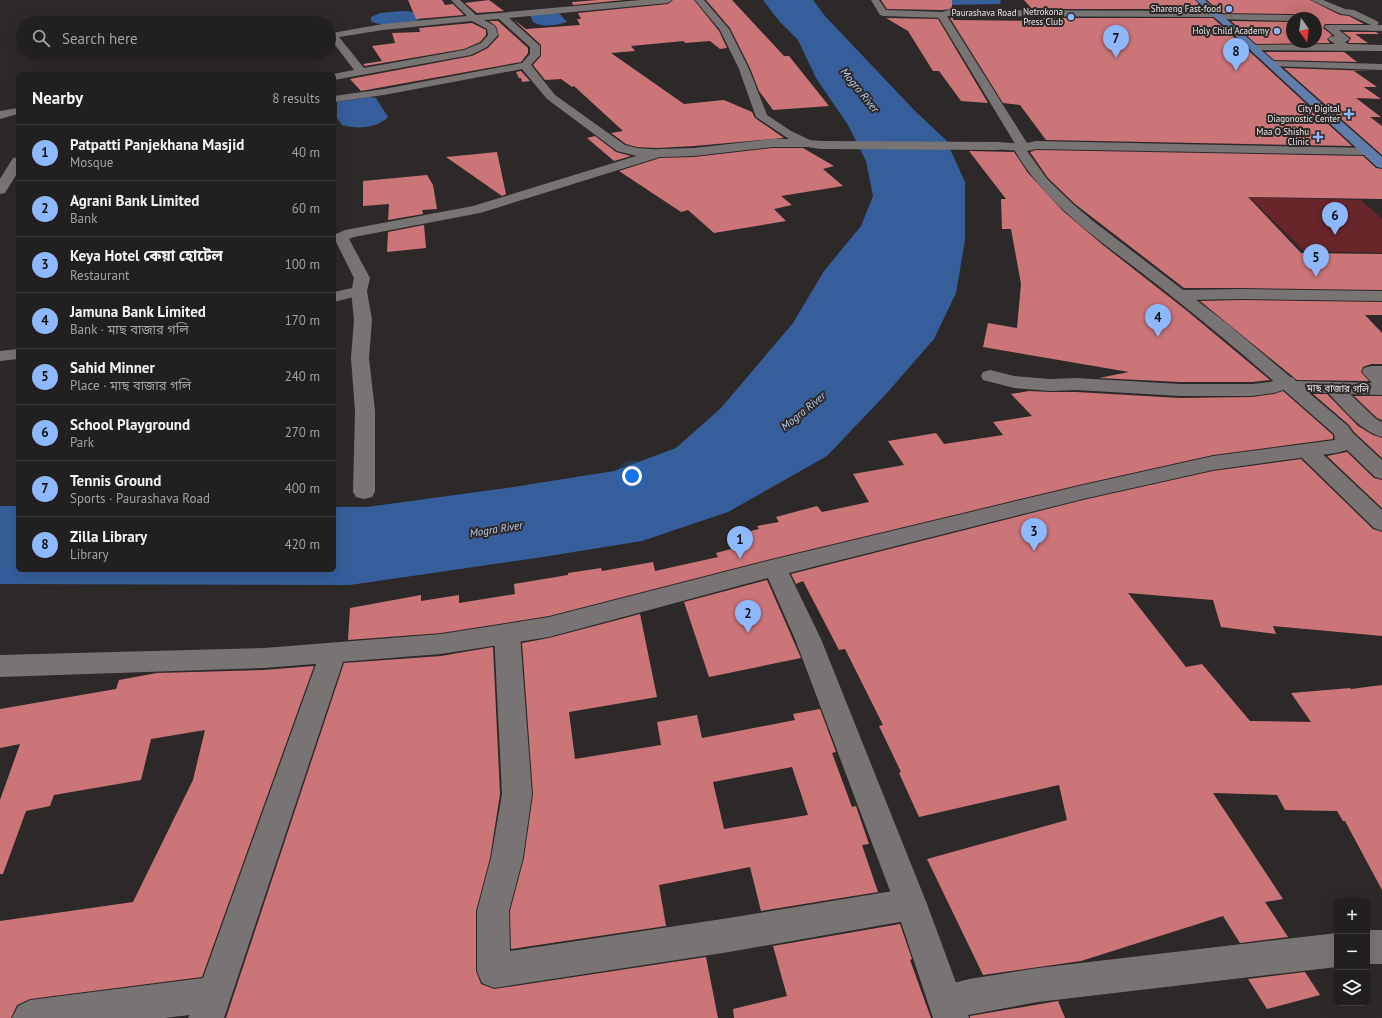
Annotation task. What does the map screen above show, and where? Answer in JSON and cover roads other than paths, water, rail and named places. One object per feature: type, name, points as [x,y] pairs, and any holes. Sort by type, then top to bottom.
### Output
[{"type":"main road","points":[[1200,0],[1256,48],[1375,158]]},
{"type":"street","points":[[336,76],[467,52],[484,46],[493,35],[492,28],[475,19],[455,0]]},
{"type":"street","points":[[336,35],[383,27],[668,0]]},
{"type":"street","points":[[699,0],[724,29],[744,68],[762,117],[787,134],[806,142]]},
{"type":"street","name":"Paurashava Road","points":[[875,0],[883,13],[943,15],[948,13],[1218,15],[1286,18]]},
{"type":"street","points":[[1315,0],[1344,12],[1351,12],[1382,27]]},
{"type":"street","points":[[1015,4],[1029,13]]},
{"type":"street","name":"Paurashava Road","points":[[943,15],[942,18],[962,47],[1023,147],[1021,151],[1022,154],[1047,187],[1062,202],[1119,249],[1181,294],[1290,385],[1342,430],[1346,438],[1382,472]]},
{"type":"street","points":[[336,99],[384,92],[525,65],[535,55],[535,46],[501,16]]},
{"type":"street","points":[[1325,20],[1368,20]]},
{"type":"street","points":[[1346,47],[1333,39],[1345,39],[1329,27],[1382,27]]},
{"type":"street","points":[[1338,33],[1382,35]]},
{"type":"street","points":[[336,40],[361,72]]},
{"type":"street","points":[[1256,48],[1382,48]]},
{"type":"street","points":[[1273,64],[1382,67]]},
{"type":"street","points":[[525,65],[551,97],[621,148],[638,152],[694,152],[773,143],[806,142],[833,145],[1023,147],[1036,145],[1070,145],[1375,158]]},
{"type":"street","points":[[0,115],[16,111]]},
{"type":"street","points":[[364,492],[365,411],[360,358],[363,320],[359,291],[362,278],[341,237],[350,233],[475,210],[659,152]]},
{"type":"street","points":[[0,190],[16,164]]},
{"type":"street","points":[[336,296],[359,291]]},
{"type":"street","points":[[1181,294],[1382,296]]},
{"type":"street","points":[[0,356],[16,354]]},
{"type":"street","name":"মাছ বাজার গলি","points":[[1382,372],[1371,372],[1382,383]]},
{"type":"street","name":"মাছ বাজার গলি","points":[[990,376],[1014,382],[1050,385],[1076,384],[1180,390],[1252,390],[1290,385],[1382,390]]},
{"type":"street","points":[[1333,388],[1369,423],[1382,431]]},
{"type":"street","points":[[0,666],[264,658],[441,644],[549,627],[775,568],[1084,492],[1213,462],[1336,447],[1345,443],[1346,438]]},
{"type":"street","points":[[1307,451],[1382,523]]},
{"type":"street","points":[[775,568],[808,639],[911,904],[948,1010],[986,992],[1035,984],[1334,950]]},
{"type":"street","points":[[507,634],[517,794],[507,858],[492,911],[494,971],[729,935],[911,904]]},
{"type":"street","points":[[30,1018],[210,1006],[334,653]]},
{"type":"street","points":[[1370,947],[1382,947]]},
{"type":"water","name":"Mogra River","points":[[763,0],[813,0],[825,16],[915,111],[946,140],[965,182],[965,240],[956,293],[934,339],[886,394],[827,456],[728,512],[642,541],[543,557],[350,585],[0,584],[0,506],[16,506],[16,572],[336,572],[336,507],[367,507],[513,487],[614,471],[676,448],[721,408],[793,323],[824,271],[861,226],[873,196],[866,161],[848,125],[816,78],[798,40],[779,21]]},
{"type":"water","points":[[932,0],[1000,0],[1001,2],[1000,4],[947,5]]},
{"type":"water","points":[[402,11],[416,12],[424,16],[420,19],[407,23],[390,25],[371,21],[371,17],[380,13]]},
{"type":"water","points":[[559,13],[567,22],[554,25],[541,25],[533,22],[530,15]]},
{"type":"water","points":[[369,97],[376,98],[388,117],[372,126],[354,127],[342,125],[337,118],[337,102]]},
{"type":"place","name":"Shareng Fast-food","points":[[1229,9]]},
{"type":"place","name":"Netrokona Press Club","points":[[1071,17]]},
{"type":"place","name":"Holy Child Academy","points":[[1277,31]]},
{"type":"place","name":"Tennis Ground","points":[[1116,58]]},
{"type":"place","name":"Zilla Library","points":[[1236,71]]},
{"type":"place","name":"City Digital Diagonostic Center","points":[[1349,114]]},
{"type":"place","name":"Maa O Shishu Clinic","points":[[1318,137]]},
{"type":"place","name":"School Playground","points":[[1335,235]]},
{"type":"place","name":"Sahid Minner","points":[[1316,277]]},
{"type":"place","name":"Jamuna Bank Limited","points":[[1158,337]]},
{"type":"place","name":"Keya Hotel কেয়া হোটেল","points":[[1034,551]]},
{"type":"place","name":"Patpatti Panjekhana Masjid","points":[[740,559]]},
{"type":"place","name":"Agrani Bank Limited","points":[[748,633]]}]
